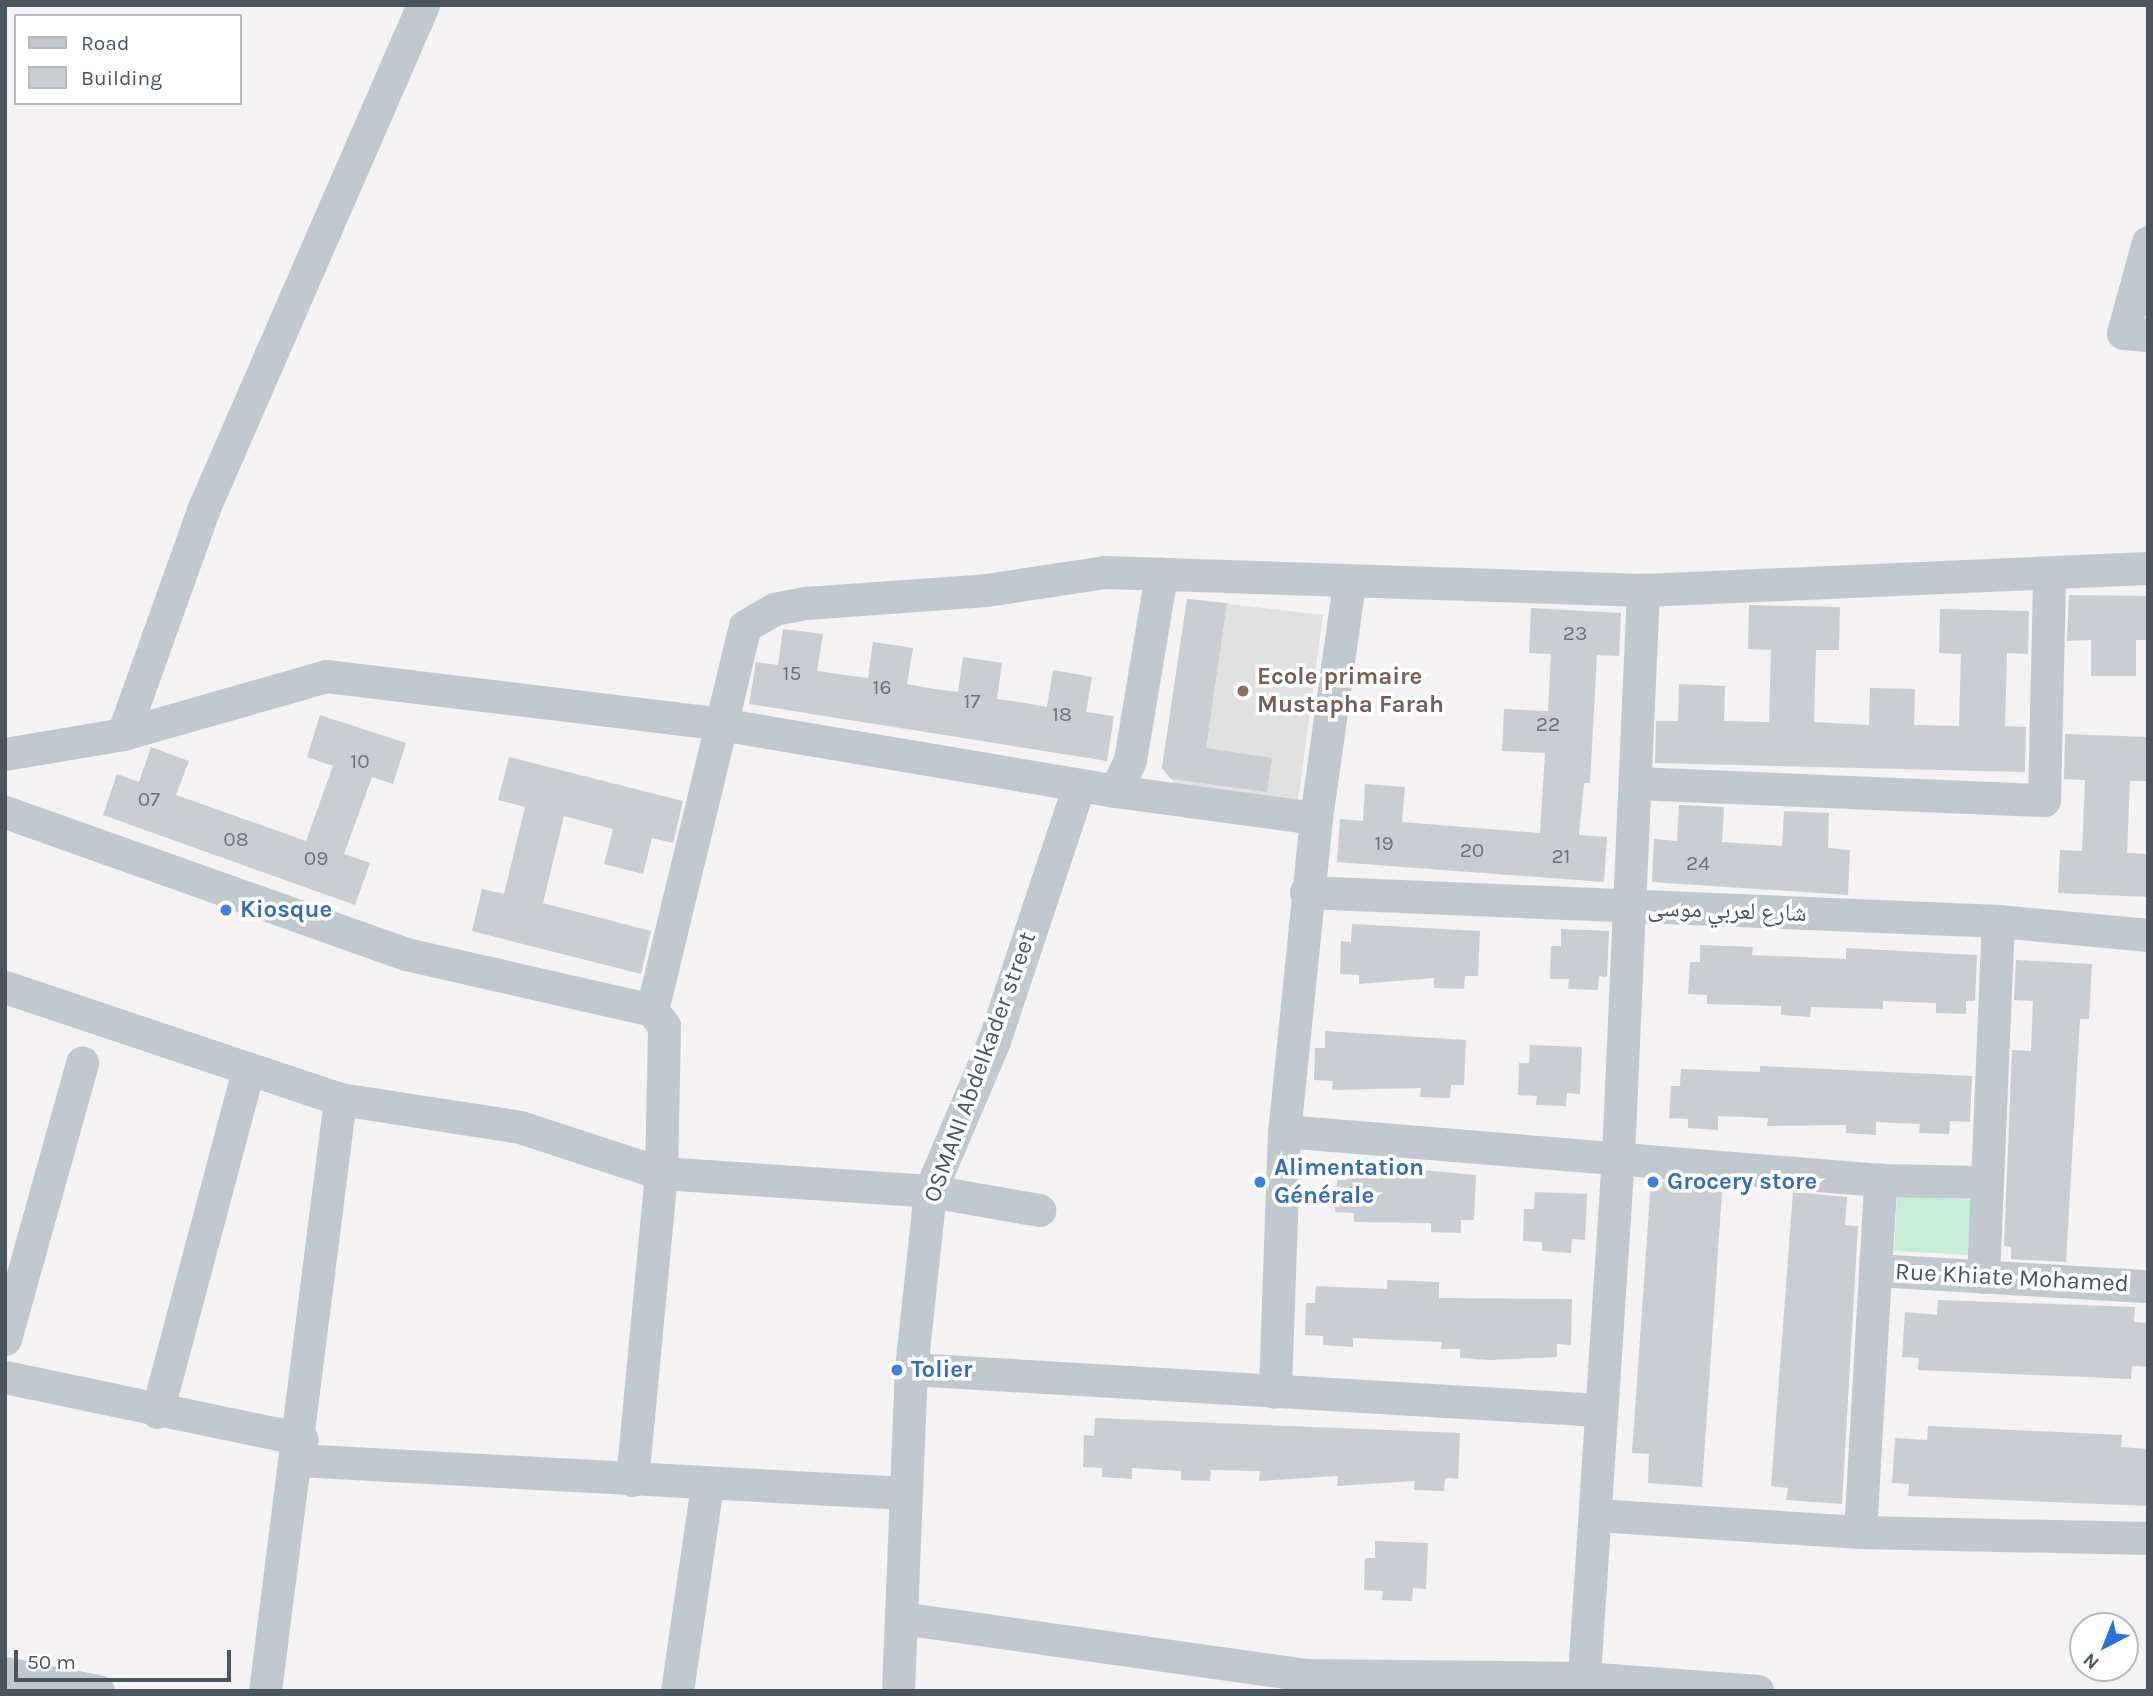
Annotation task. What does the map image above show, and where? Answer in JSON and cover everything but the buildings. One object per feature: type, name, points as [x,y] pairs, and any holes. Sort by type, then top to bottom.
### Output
[{"type":"street","points":[[123,734],[203,510],[423,5]]},
{"type":"street","points":[[2148,242],[2123,333],[2148,335]]},
{"type":"street","points":[[652,1010],[745,626],[774,610],[1105,572],[1349,583],[1643,590],[2148,568]]},
{"type":"street","points":[[1115,791],[1130,760],[1160,574]]},
{"type":"street","points":[[1636,783],[2044,800],[2049,574]]},
{"type":"street","points":[[1275,1392],[1284,1131],[1306,892],[1349,583]]},
{"type":"street","points":[[1584,1685],[1618,1156],[1643,590]]},
{"type":"street","points":[[5,754],[123,734],[326,676],[720,724],[1115,791],[1315,818]]},
{"type":"street","name":"OSMANI Abdelkader street","points":[[898,1691],[912,1369],[930,1191],[994,1041],[1079,785]]},
{"type":"street","points":[[5,813],[406,954],[652,1010],[664,1026],[661,1172],[632,1480]]},
{"type":"street","name":"شارع لعربي موسى","points":[[1306,892],[1631,908],[1998,921],[2148,935]]},
{"type":"street","points":[[1983,1277],[1984,1182],[1998,921]]},
{"type":"street","points":[[5,987],[340,1099],[520,1127],[661,1172],[930,1191],[1039,1210]]},
{"type":"street","points":[[5,1339],[82,1063]]},
{"type":"street","points":[[157,1412],[248,1070]]},
{"type":"street","points":[[265,1691],[300,1450],[340,1099]]},
{"type":"street","points":[[1284,1131],[1618,1156],[1880,1180],[1984,1182]]},
{"type":"street","points":[[1860,1532],[1880,1180]]},
{"type":"street","name":"Rue Khiate Mohamed","points":[[1875,1270],[2148,1286]]},
{"type":"street","points":[[912,1369],[1600,1410]]},
{"type":"street","points":[[5,1377],[157,1412],[300,1450],[707,1486],[905,1493]]},
{"type":"street","points":[[677,1691],[707,1486]]},
{"type":"street","points":[[1596,1516],[1860,1532],[2148,1538]]},
{"type":"street","points":[[901,1618],[1305,1675],[1758,1691]]},
{"type":"street","points":[[5,1673],[98,1691]]},
{"type":"shaded area","name":"Ecole primaire Mustapha Farah","points":[[1187,599],[1323,615],[1298,802],[1177,786],[1162,768]]},
{"type":"green space","points":[[1897,1196],[1971,1200],[1968,1255],[1894,1251]]},
{"type":"place","name":"Ecole primaire Mustapha Farah","points":[[1243,691]]},
{"type":"place","name":"Kiosque","points":[[226,910]]},
{"type":"place","name":"Alimentation Générale","points":[[1260,1182]]},
{"type":"place","name":"Grocery store","points":[[1653,1182]]},
{"type":"place","name":"Tolier","points":[[897,1370]]}]
